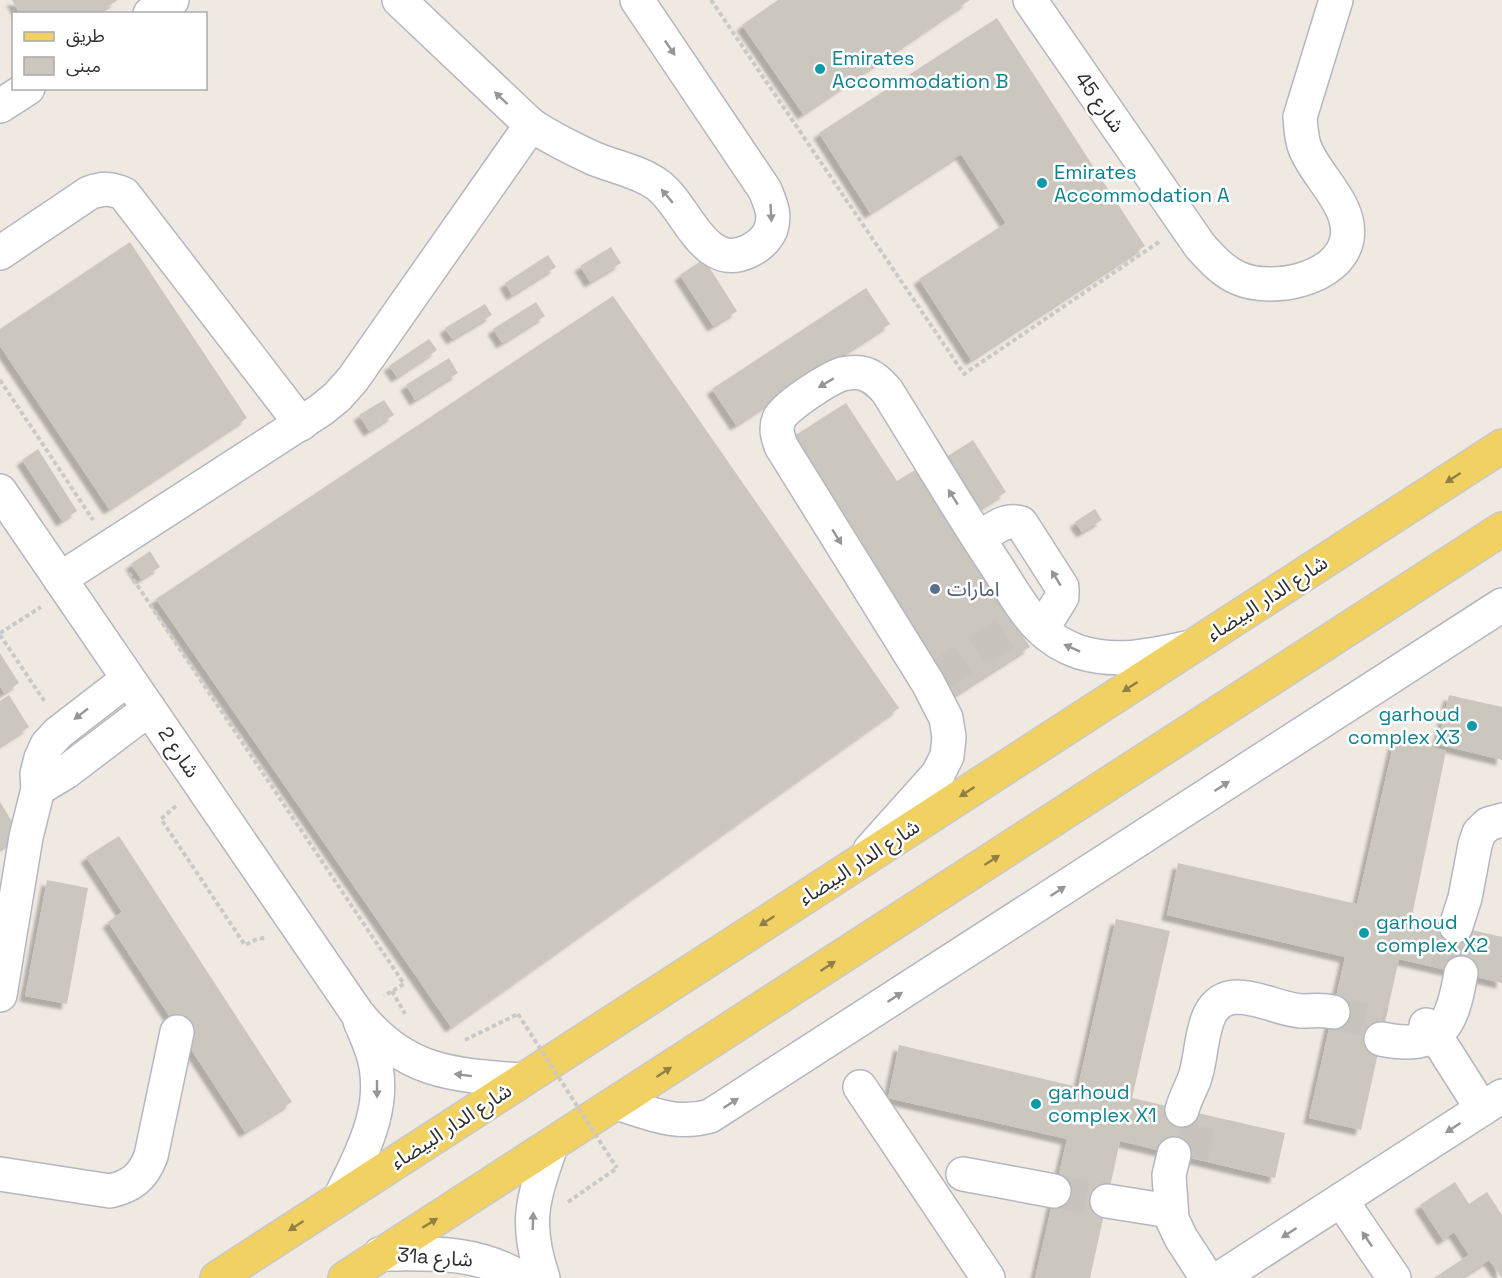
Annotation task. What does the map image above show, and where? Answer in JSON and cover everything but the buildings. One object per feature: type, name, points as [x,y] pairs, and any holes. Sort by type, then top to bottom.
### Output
[{"type":"main road","name":"شارع الدار البيضاء","points":[[217,1278],[1502,446]]},
{"type":"main road","points":[[345,1278],[1502,529]]},
{"type":"street","points":[[153,12],[172,0]]},
{"type":"street","points":[[399,0],[531,125],[597,159],[656,183],[704,242],[720,254],[740,255],[759,246],[771,230],[773,208],[765,190],[637,0]]},
{"type":"street","name":"شارع 45","points":[[1030,0],[1185,225],[1216,265],[1238,279],[1262,285],[1286,284],[1307,279],[1326,268],[1342,253],[1347,238],[1347,222],[1341,207],[1306,150],[1301,134],[1300,117],[1336,0]]},
{"type":"street","points":[[0,106],[25,90]]},
{"type":"street","points":[[63,585],[301,424],[337,397],[353,379],[531,125]]},
{"type":"street","points":[[0,253],[89,193],[100,189],[112,189],[123,194],[301,424]]},
{"type":"street","points":[[861,860],[938,774],[947,756],[950,737],[946,718],[932,681],[781,446],[777,434],[778,421],[785,409],[843,374],[860,373],[876,379],[887,391],[1030,624],[1078,651],[1105,657],[1132,659],[1191,647]]},
{"type":"street","name":"شارع 2","points":[[0,491],[370,1030],[393,1050],[420,1064],[450,1073],[521,1080]]},
{"type":"street","points":[[979,538],[1003,523],[1012,520],[1021,523],[1062,587],[1062,597],[1030,624]]},
{"type":"street","points":[[616,1103],[683,1121],[710,1116],[1502,605]]},
{"type":"street","points":[[0,995],[26,837],[38,789],[37,774],[41,758],[47,745],[58,733],[128,679]]},
{"type":"street","points":[[38,789],[66,772],[149,709]]},
{"type":"street","points":[[1463,918],[1479,833],[1488,824],[1502,820]]},
{"type":"street","points":[[1383,1032],[1399,1043],[1424,1040],[1431,1030],[1449,1021],[1453,1012],[1454,972]]},
{"type":"street","points":[[1191,1112],[1185,1098],[1195,1079],[1205,1026],[1210,1012],[1222,1001],[1236,997],[1301,1011],[1322,1010],[1331,1019]]},
{"type":"street","name":"شارع 2","points":[[340,1198],[372,1128],[377,1103],[377,1078],[373,1053],[357,1013]]},
{"type":"street","points":[[1220,1278],[1492,1102],[1431,1030]]},
{"type":"street","points":[[0,1174],[110,1191],[124,1188],[137,1180],[146,1169],[152,1156],[177,1032]]},
{"type":"street","points":[[860,1087],[988,1278]]},
{"type":"street","points":[[543,1278],[535,1255],[531,1225],[535,1195],[551,1146]]},
{"type":"street","points":[[1183,1156],[1183,1181],[1172,1211],[1207,1278]]},
{"type":"street","points":[[963,1174],[1054,1191]]},
{"type":"street","points":[[1341,1200],[1394,1278]]},
{"type":"street","points":[[1107,1201],[1172,1211]]},
{"type":"street","name":"31a شارع","points":[[380,1254],[443,1254],[476,1258],[503,1267],[521,1278]]},
{"type":"path","points":[[711,0],[964,374],[1185,225]]},
{"type":"path","points":[[0,633],[63,585]]},
{"type":"path","points":[[462,1042],[518,1014],[617,1168],[565,1204]]},
{"type":"tunnel","points":[[936,678],[1016,626]]},
{"type":"tunnel","points":[[1447,970],[1456,926]]},
{"type":"tunnel","points":[[1333,1012],[1384,1025]]},
{"type":"tunnel","points":[[1192,1158],[1200,1114]]},
{"type":"tunnel","points":[[1054,1191],[1107,1201]]},
{"type":"place","name":"Emirates Accommodation B","points":[[820,69]]},
{"type":"place","name":"Emirates Accommodation A","points":[[1042,183]]},
{"type":"place","name":"امارات","points":[[935,589]]},
{"type":"place","name":"garhoud complex X3","points":[[1472,726]]},
{"type":"place","name":"garhoud complex X2","points":[[1364,933]]},
{"type":"place","name":"garhoud complex X1","points":[[1036,1104]]}]
